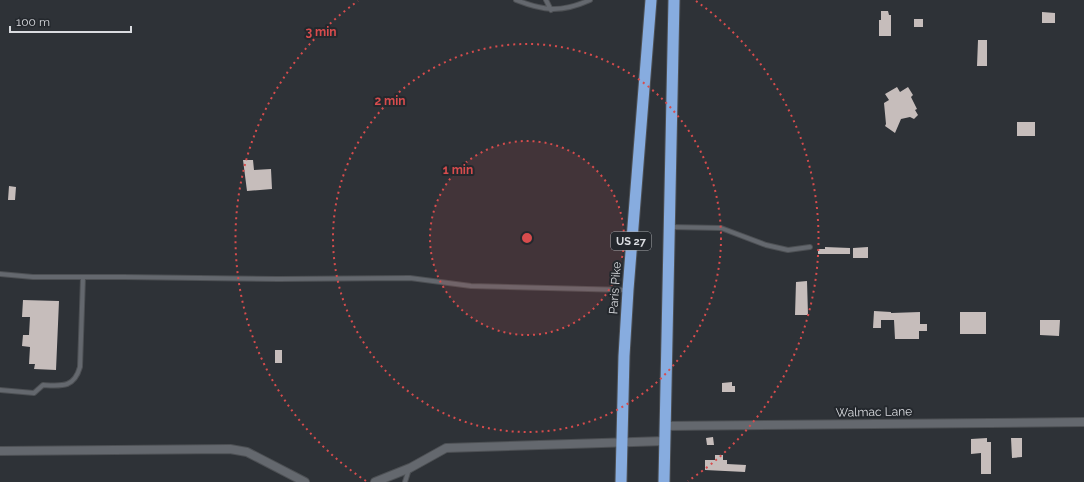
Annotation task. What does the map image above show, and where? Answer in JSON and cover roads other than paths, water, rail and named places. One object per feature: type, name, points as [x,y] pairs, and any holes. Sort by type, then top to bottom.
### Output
[{"type":"highway","name":"Paris Pike","points":[[621,482],[624,356],[628,290],[651,0]]},
{"type":"highway","name":"US 27","points":[[664,482],[674,0]]},
{"type":"street","name":"Walmac Lane","points":[[665,426],[1084,422]]},
{"type":"street","points":[[375,482],[410,468],[446,448],[665,441]]},
{"type":"street","points":[[0,451],[230,449],[247,452],[305,482]]},
{"type":"lane","points":[[516,0],[539,9],[551,10],[576,6],[590,0]]},
{"type":"lane","points":[[546,0],[551,10]]},
{"type":"lane","points":[[669,227],[721,228],[766,245],[788,250],[810,247]]},
{"type":"lane","points":[[0,274],[33,277],[278,279],[410,278],[471,286],[567,287],[628,290]]},
{"type":"lane","points":[[0,390],[34,393],[43,385],[62,386],[71,382],[77,376],[80,367],[83,277]]},
{"type":"lane","points":[[405,482],[410,468]]}]
